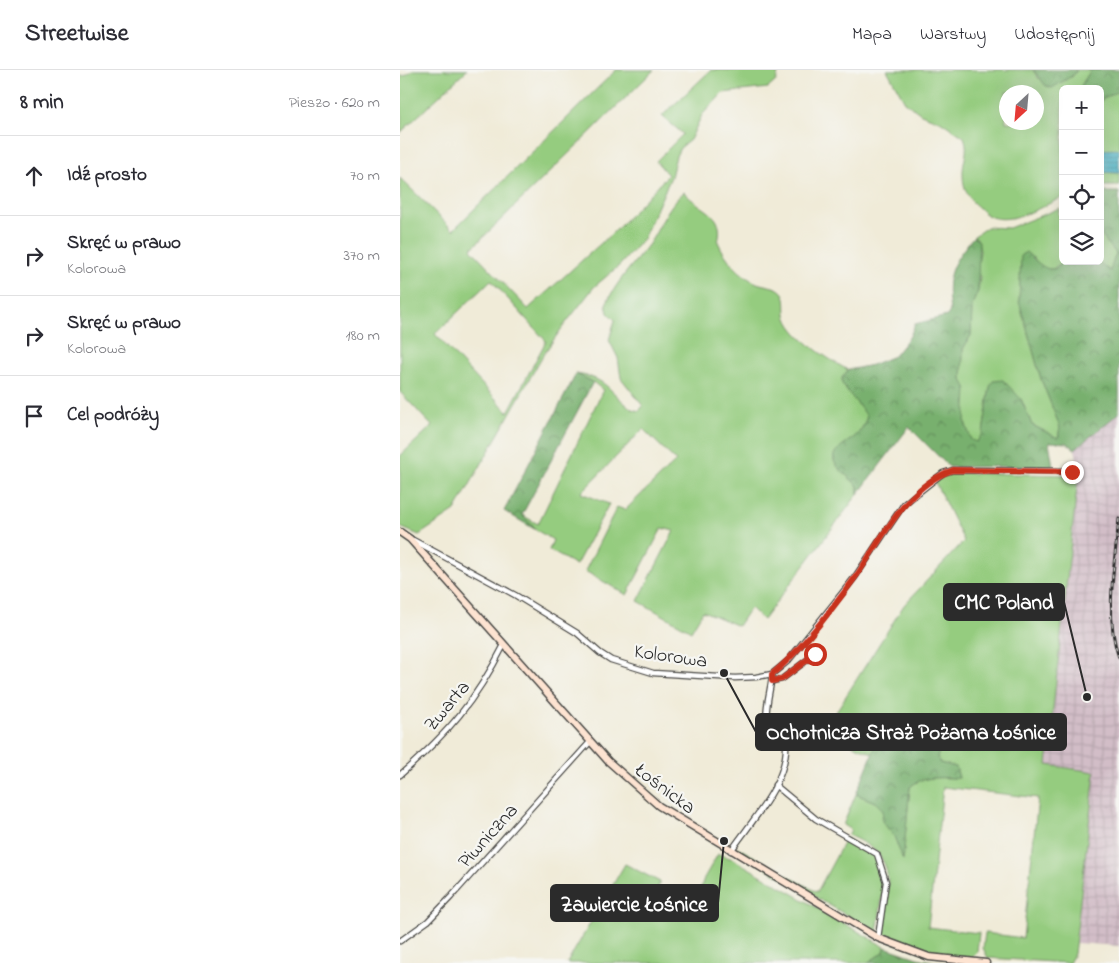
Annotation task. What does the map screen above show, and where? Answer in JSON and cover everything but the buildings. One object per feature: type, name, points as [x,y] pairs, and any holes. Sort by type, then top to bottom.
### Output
[{"type":"street","points":[[731,851],[776,785],[786,745],[784,737],[766,717],[772,674],[792,656],[855,577],[904,504],[943,473],[953,470],[1077,471]]},
{"type":"street","name":"Łośnicka","points":[[400,532],[410,539],[616,770],[646,796],[731,851],[878,938],[930,957],[986,963]]},
{"type":"street","name":"Kolorowa","points":[[410,539],[515,595],[577,633],[600,653],[629,667],[654,673],[735,678],[772,674]]},
{"type":"street","name":"Zwarta","points":[[400,775],[460,718],[488,676],[504,645]]},
{"type":"street","points":[[772,681],[782,679],[815,654]]},
{"type":"street","name":"Piwniczna","points":[[400,941],[428,921],[452,897],[590,742]]},
{"type":"street","points":[[776,785],[816,819],[877,854],[886,882],[878,938]]},
{"type":"shaded area","points":[[1119,413],[1119,946],[1076,943],[1094,772],[1047,766],[1079,468],[1075,449]]},
{"type":"green space","points":[[414,70],[467,70],[400,133],[400,76],[404,76]]},
{"type":"green space","points":[[616,70],[654,70],[471,249],[528,309],[619,227],[668,175],[656,161],[683,134],[662,116],[711,70],[779,70],[776,81],[768,88],[723,93],[702,115],[690,140],[680,148],[676,156],[671,177],[643,239],[620,265],[594,287],[543,355],[455,511],[419,535],[400,527],[400,456],[432,426],[400,392],[400,178],[453,230]],"holes":[[[491,280],[546,341],[508,412],[435,334]]]},
{"type":"green space","points":[[887,70],[1033,70],[1038,78],[1072,77],[1077,70],[1091,70],[1082,85],[1059,85],[1059,199],[1017,217],[1007,219],[987,215],[974,203],[965,188],[963,179],[966,152],[964,137],[940,121],[921,114],[905,102]]},
{"type":"green space","points":[[1033,70],[1077,70],[1072,76],[1052,88],[1046,86]]},
{"type":"green space","points":[[1091,70],[1119,70],[1119,90],[1104,99],[1104,85],[1082,85]]},
{"type":"green space","points":[[1119,90],[1119,149],[1104,150],[1104,99]]},
{"type":"green space","points":[[1104,172],[1119,173],[1119,186],[1104,186]]},
{"type":"green space","points":[[684,192],[715,218],[719,232],[718,242],[734,266],[751,280],[777,288],[782,292],[785,297],[787,318],[791,326],[813,348],[848,370],[842,378],[867,416],[859,433],[835,452],[848,475],[858,486],[858,494],[763,620],[750,608],[738,626],[703,611],[691,631],[638,601],[674,531],[662,528],[627,595],[585,571],[617,507],[625,510],[676,461],[643,429],[581,493],[609,504],[576,565],[549,550],[553,540],[536,530],[522,515],[538,524],[603,390],[593,382],[576,374],[602,382],[632,409],[639,411],[643,406],[621,378],[618,358],[609,340],[615,320],[608,313],[606,304],[621,280],[649,244],[673,204]]},
{"type":"green space","points":[[1104,192],[1119,192],[1119,413],[1075,449],[1067,443],[1049,442],[1053,466],[949,467],[909,427],[858,494],[858,486],[837,466],[834,462],[834,457],[840,447],[861,430],[867,416],[842,384],[842,378],[848,370],[872,365],[894,356],[910,336],[915,324],[947,316],[950,311],[948,288],[951,271],[959,255],[973,237],[979,241],[978,291],[972,305],[971,335],[963,349],[962,380],[967,389],[965,422],[971,440],[977,442],[983,433],[990,387],[993,381],[1003,380],[1021,399],[1032,425],[1058,438],[1060,427],[1041,379],[1019,301],[1021,255],[1026,252],[1039,264],[1049,269],[1054,269],[1059,265],[1102,265],[1110,271],[1116,253],[1104,239]]},
{"type":"green space","points":[[1059,208],[1059,264],[1053,269],[1047,269],[1038,264],[1034,258],[1022,255],[1019,301],[1041,379],[1060,427],[1058,438],[1032,425],[1021,399],[990,387],[983,433],[977,442],[971,440],[965,422],[962,380],[963,349],[971,335],[972,305],[978,291],[980,277],[977,271],[980,251],[977,238],[973,237],[987,227],[1009,228]]},
{"type":"green space","points":[[1104,239],[1116,253],[1110,272],[1102,265],[1104,265]]},
{"type":"green space","points":[[576,374],[593,382],[522,515],[536,530],[504,511]]},
{"type":"green space","points":[[1079,468],[1047,765],[1095,772],[1074,954],[1069,963],[988,958],[983,948],[985,933],[1023,938],[1038,798],[943,787],[928,927],[979,933],[977,952],[972,958],[923,952],[882,935],[888,893],[887,872],[884,863],[871,848],[848,835],[851,830],[843,825],[856,794],[875,802],[883,810],[882,821],[894,836],[903,858],[910,787],[927,779],[959,778],[956,767],[940,763],[937,757],[942,744],[920,723],[900,726],[881,733],[874,754],[823,732],[904,605],[964,541],[935,482],[944,475],[952,473],[1072,475]]},
{"type":"green space","points":[[920,723],[931,724],[940,731],[942,744],[937,757],[940,763],[956,767],[959,778],[927,779],[910,787],[903,860],[894,836],[882,821],[883,810],[875,802],[856,794],[881,733],[900,726]]},
{"type":"green space","points":[[846,838],[877,857],[884,884],[877,933],[740,853],[737,847],[817,892]]},
{"type":"green space","points":[[718,854],[733,859],[885,947],[884,952],[867,963],[567,963],[625,864],[660,882],[653,901],[661,910],[685,916],[694,909],[704,878]]},
{"type":"green space","points":[[885,947],[917,958],[942,963],[867,963],[884,952]]},
{"type":"water","points":[[1119,149],[1119,173],[1104,172],[1104,150]]},
{"type":"railway","points":[[1119,519],[1111,607],[1112,624],[1119,658]]},
{"type":"place","name":"Ochotnicza Straż Pożarna Łośnice","points":[[724,673]]},
{"type":"place","name":"CMC Poland","points":[[1087,697]]},
{"type":"place","name":"Zawiercie Łośnice","points":[[724,841]]},
{"type":"route","points":[[815,654],[782,679],[772,681],[772,674],[788,661],[855,577],[904,504],[943,473],[953,470],[1072,472]]}]
